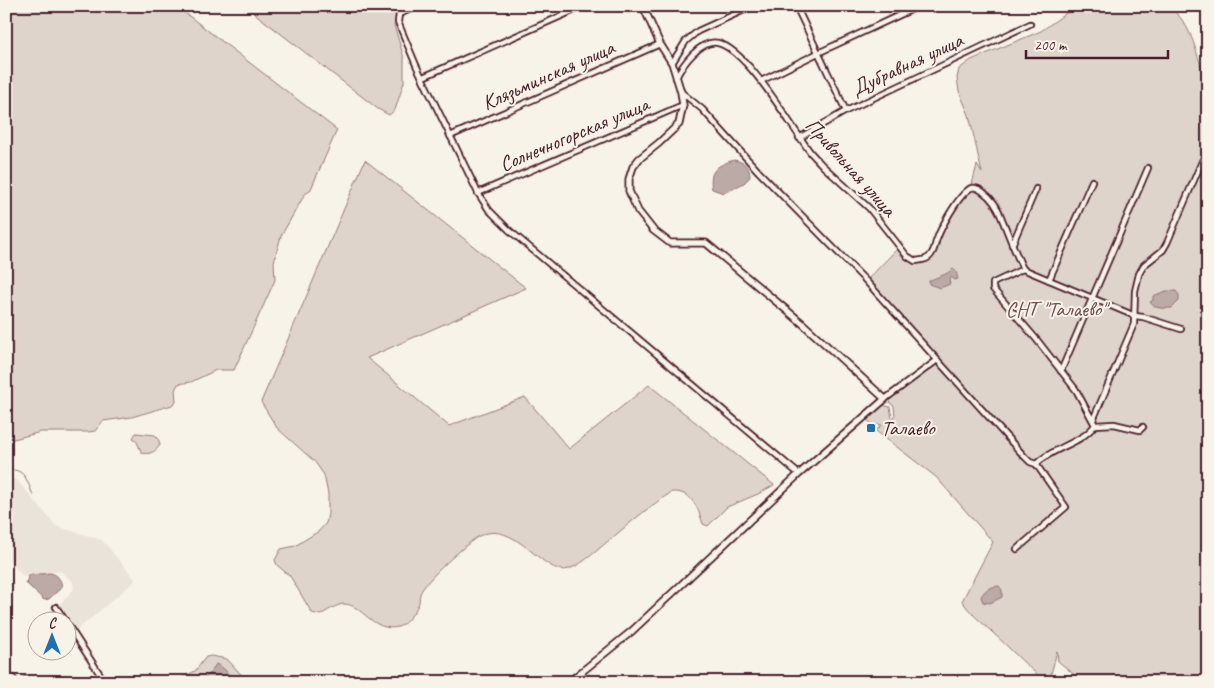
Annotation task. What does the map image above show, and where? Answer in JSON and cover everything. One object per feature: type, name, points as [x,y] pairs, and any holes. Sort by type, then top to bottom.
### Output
[{"type":"highway","points":[[6,673],[14,682]]},
{"type":"street","points":[[400,6],[398,22],[450,136],[478,193],[489,210],[509,230],[799,474]]},
{"type":"street","points":[[399,14],[418,6]]},
{"type":"street","points":[[422,77],[584,6]]},
{"type":"street","points":[[643,6],[660,44],[672,63],[683,105],[679,124],[639,159],[633,168],[629,179],[629,191],[638,211],[653,230],[670,243],[706,244],[802,323],[885,399]]},
{"type":"street","points":[[672,63],[686,41],[698,31],[753,6]]},
{"type":"street","points":[[796,6],[846,111]]},
{"type":"street","points":[[761,81],[818,52],[919,6]]},
{"type":"street","name":"Дубравная улица","points":[[799,138],[846,111],[1030,24]]},
{"type":"street","name":"Привольная улица","points":[[676,78],[681,66],[708,43],[715,42],[725,46],[749,66],[799,138],[823,166],[869,208],[907,256],[915,261],[929,258],[939,233],[959,199],[971,188],[979,189],[996,204],[1012,245]]},
{"type":"street","name":"Клязьминская улица","points":[[450,136],[660,44]]},
{"type":"street","points":[[681,92],[702,109],[759,172],[866,281],[936,361],[1024,456],[1030,462],[1036,464],[1066,506],[1017,549]]},
{"type":"street","name":"Солнечногорская улица","points":[[478,193],[683,105]]},
{"type":"street","points":[[1093,420],[1134,324],[1134,304],[1139,274],[1144,265],[1163,250],[1167,243],[1203,160]]},
{"type":"street","points":[[1061,371],[1148,168]]},
{"type":"street","points":[[1049,280],[1092,181]]},
{"type":"street","points":[[1036,190],[1012,245],[1023,269],[1135,316],[1181,330]]},
{"type":"street","points":[[1023,269],[993,283],[993,289],[1037,340],[1076,390],[1095,425]]},
{"type":"street","points":[[569,682],[632,631],[799,474],[885,399],[936,361]]},
{"type":"street","points":[[1036,464],[1056,450],[1088,433],[1095,425],[1114,424],[1140,430],[1143,428]]},
{"type":"street","points":[[78,640],[105,682]]},
{"type":"shaded area","points":[[734,160],[746,165],[750,177],[744,183],[724,193],[712,189],[711,177],[716,169]]},
{"type":"shaded area","points":[[953,269],[958,279],[955,280],[951,277],[950,284],[940,288],[929,284],[929,281]]},
{"type":"shaded area","points":[[1166,291],[1176,291],[1179,295],[1179,301],[1172,308],[1160,308],[1152,305],[1150,302],[1153,300],[1153,296]]},
{"type":"shaded area","points":[[9,478],[17,480],[56,526],[102,540],[135,579],[135,581],[78,629],[78,610],[61,610],[58,606],[74,589],[73,582],[60,571],[24,577],[6,557],[6,480]]},
{"type":"shaded area","points":[[50,573],[58,577],[62,587],[49,599],[44,600],[26,583],[30,575]]},
{"type":"shaded area","points":[[999,586],[1002,590],[1002,597],[990,603],[983,602],[981,597],[986,590]]},
{"type":"shaded area","points":[[216,664],[225,670],[236,682],[203,680]]},
{"type":"green space","points":[[6,6],[176,6],[337,130],[310,191],[305,194],[281,236],[274,262],[275,280],[234,370],[216,370],[191,382],[178,384],[175,390],[176,401],[172,405],[132,417],[103,421],[95,431],[41,432],[6,441]]},
{"type":"green space","points":[[245,6],[400,6],[394,25],[404,58],[404,82],[395,110],[389,115],[378,109]]},
{"type":"green space","name":"СНТ \"Талаево\"","points":[[1085,6],[1167,6],[1184,22],[1194,43],[1208,86],[1208,682],[1083,682],[1058,661],[1057,651],[1051,674],[1045,681],[975,617],[962,601],[993,542],[936,477],[876,431],[882,425],[872,424],[867,420],[882,405],[890,407],[892,418],[895,415],[894,406],[885,399],[936,361],[866,281],[899,247],[915,261],[929,258],[937,238],[959,199],[971,188],[977,165],[982,173],[969,115],[959,91],[957,78],[959,69],[971,60],[1041,31],[1069,11]]},
{"type":"green space","points":[[365,160],[526,288],[367,358],[449,426],[525,397],[569,449],[649,385],[774,485],[727,507],[708,526],[703,524],[699,512],[689,497],[679,492],[672,492],[656,502],[586,559],[569,569],[559,569],[549,565],[517,540],[505,534],[492,532],[479,536],[456,554],[429,580],[420,594],[419,604],[415,611],[407,621],[398,627],[389,628],[382,626],[357,608],[344,604],[320,615],[312,613],[290,576],[277,565],[275,560],[281,549],[295,546],[319,531],[326,523],[328,494],[324,475],[315,462],[277,428],[261,402]]},
{"type":"green space","points":[[136,433],[155,435],[160,445],[152,452],[142,453],[136,440],[133,438]]},
{"type":"green space","points":[[206,657],[227,659],[248,682],[174,682],[195,671]]},
{"type":"waterway","points":[[6,463],[12,470],[23,475],[33,495]]},
{"type":"place","name":"Талаево","points":[[871,428]]}]
